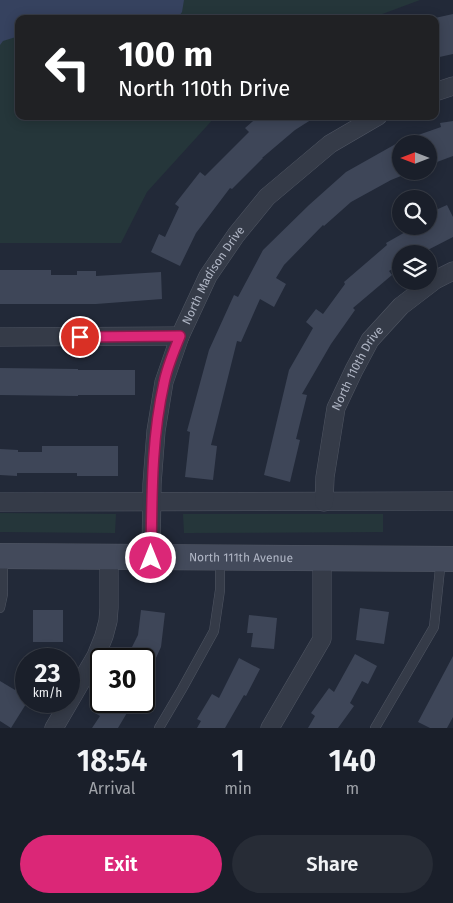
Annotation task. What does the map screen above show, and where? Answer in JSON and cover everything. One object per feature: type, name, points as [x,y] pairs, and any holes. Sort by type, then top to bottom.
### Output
[{"type":"street","points":[[439,91],[453,86]]},
{"type":"street","name":"North Madison Drive","points":[[151,558],[151,502],[156,431],[164,382],[180,336],[208,276],[236,235],[267,197],[330,144],[371,120]]},
{"type":"street","name":"North 110th Drive","points":[[324,502],[325,476],[336,408],[370,340],[401,306],[435,280],[453,271]]},
{"type":"street","points":[[0,338],[180,336]]},
{"type":"street","points":[[0,502],[453,501]]},
{"type":"street","name":"North 111th Avenue","points":[[2,556],[447,559]]},
{"type":"street","points":[[54,728],[96,656],[104,636],[109,608],[109,557]]},
{"type":"street","points":[[270,728],[322,640],[322,558]]},
{"type":"lane","points":[[0,608],[3,594],[2,556]]},
{"type":"lane","points":[[159,728],[214,631],[220,590],[220,558]]},
{"type":"lane","points":[[375,728],[434,627],[447,559]]},
{"type":"shaded area","points":[[0,0],[420,0],[380,15],[15,15],[15,120],[212,120],[147,192],[121,243],[0,243]]},
{"type":"shaded area","points":[[0,513],[116,514],[115,533],[0,532]]},
{"type":"shaded area","points":[[183,514],[383,514],[383,532],[184,533]]},
{"type":"water","points":[[0,0],[184,0],[180,15],[15,15],[15,37],[3,41],[0,45]]},
{"type":"building","points":[[453,14],[453,54],[439,57],[439,17]]},
{"type":"building","points":[[254,120],[311,120],[295,130],[262,158],[232,189],[230,188],[196,233],[180,266],[151,252],[159,234],[165,237],[179,207],[175,204],[200,172],[205,176],[249,132],[245,128]]},
{"type":"building","points":[[453,121],[453,156],[438,162],[438,135],[418,135],[441,127],[440,123]]},
{"type":"building","points":[[392,146],[392,180],[351,202],[323,225],[284,265],[276,278],[286,284],[274,307],[260,299],[241,342],[237,341],[211,445],[217,446],[213,480],[185,477],[190,432],[187,431],[209,350],[234,295],[238,297],[263,250],[346,172]]},
{"type":"building","points":[[447,205],[453,217],[453,237],[437,245],[392,245],[392,269],[389,271],[392,275],[353,308],[355,310],[331,344],[302,394],[307,395],[296,439],[300,440],[290,482],[264,475],[289,370],[313,328],[306,322],[316,309],[323,314],[345,284],[344,282],[387,245],[386,243],[400,235],[437,235],[437,209]]},
{"type":"building","points":[[0,270],[51,270],[51,275],[77,275],[77,271],[96,271],[96,276],[161,272],[162,299],[96,304],[0,304]]},
{"type":"building","points":[[0,368],[135,370],[135,395],[0,395]]},
{"type":"building","points":[[42,446],[118,446],[118,476],[77,476],[77,473],[17,473],[17,476],[0,475],[0,449],[18,450],[18,452],[42,452]]},
{"type":"building","points":[[360,608],[389,612],[384,644],[356,640]]},
{"type":"building","points":[[33,610],[63,610],[63,642],[33,642]]},
{"type":"building","points":[[141,610],[165,613],[161,647],[155,660],[155,648],[132,648],[138,635]]},
{"type":"building","points":[[249,615],[277,618],[274,649],[251,647],[253,633],[247,633]]},
{"type":"building","points":[[355,654],[377,666],[368,684],[362,681],[350,703],[354,706],[338,728],[308,728],[315,716],[311,713],[329,688],[334,692]]},
{"type":"building","points":[[453,656],[453,717],[447,728],[430,728],[418,722]]},
{"type":"building","points":[[239,658],[260,669],[246,696],[244,695],[225,728],[197,728],[201,721],[197,719],[212,694],[219,698]]},
{"type":"building","points":[[0,681],[15,690],[15,713],[20,713],[11,728],[0,721]]},
{"type":"building","points":[[95,713],[127,713],[118,728],[92,728],[100,716]]},
{"type":"route","points":[[80,337],[180,336],[164,382],[156,431],[152,484],[151,558]]}]
